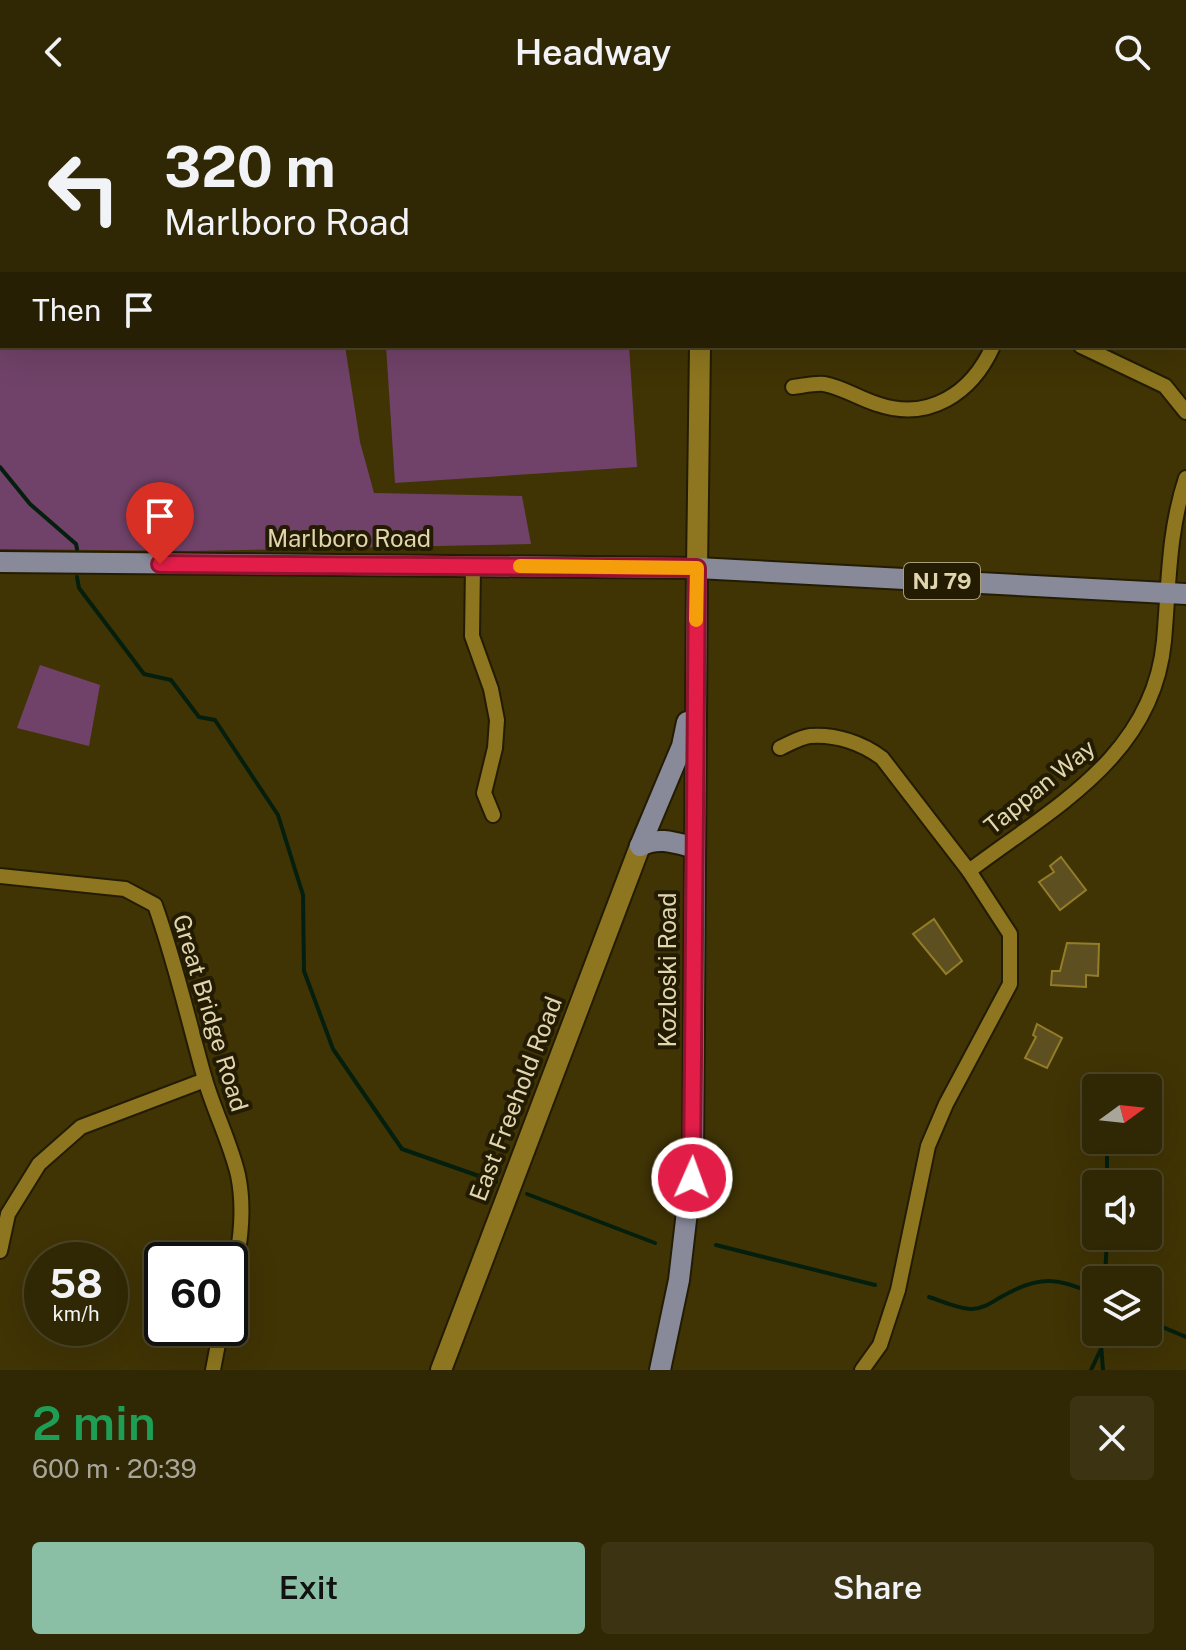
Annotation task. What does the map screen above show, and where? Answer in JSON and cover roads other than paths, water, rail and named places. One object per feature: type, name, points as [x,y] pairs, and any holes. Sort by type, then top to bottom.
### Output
[{"type":"main road","name":"Marlboro Road","points":[[0,562],[697,568]]},
{"type":"main road","name":"NJ 79","points":[[697,568],[1176,594]]},
{"type":"main road","name":"Kozloski Road","points":[[660,1370],[679,1280],[693,1160],[697,568]]},
{"type":"main road","points":[[640,846],[682,746],[695,683]]},
{"type":"main road","points":[[640,846],[664,840],[695,848]]},
{"type":"street","points":[[697,568],[700,348]]},
{"type":"street","points":[[793,387],[823,384],[880,405],[914,410],[942,403],[970,383],[992,348]]},
{"type":"street","points":[[1085,348],[1165,386],[1186,412]]},
{"type":"street","name":"Tappan Way","points":[[969,871],[1088,782],[1124,746],[1150,700],[1176,594],[1170,538],[1186,478]]},
{"type":"street","points":[[473,566],[472,636],[491,689],[497,720],[495,748],[484,793],[493,815]]},
{"type":"street","points":[[780,748],[807,736],[834,738],[870,749],[894,771],[969,871],[1010,934],[1010,984],[946,1104],[928,1146],[898,1290],[880,1345],[862,1370]]},
{"type":"street","name":"East Freehold Road","points":[[441,1370],[640,846]]},
{"type":"street","name":"Great Bridge Road","points":[[0,876],[125,889],[155,905],[205,1080],[238,1174],[242,1209],[240,1242]]},
{"type":"street","points":[[0,1251],[8,1214],[39,1164],[81,1127],[205,1080]]},
{"type":"street","points":[[213,1370],[218,1346]]},
{"type":"waterway","points":[[0,467],[30,504],[76,544],[77,549]]},
{"type":"waterway","points":[[77,577],[79,588],[144,674],[171,680],[199,717],[215,720],[278,815],[303,895],[304,971],[333,1049],[402,1149],[496,1182]]},
{"type":"waterway","points":[[1107,1157],[1107,1170]]},
{"type":"waterway","points":[[527,1194],[655,1243]]},
{"type":"waterway","points":[[716,1245],[875,1285]]},
{"type":"waterway","points":[[1106,1250],[1106,1266]]},
{"type":"waterway","points":[[929,1297],[962,1308],[976,1309],[1038,1282],[1059,1282],[1082,1290]]},
{"type":"waterway","points":[[1162,1327],[1186,1337]]},
{"type":"waterway","points":[[1101,1346],[1103,1370]]},
{"type":"waterway","points":[[1091,1370],[1100,1351]]}]
